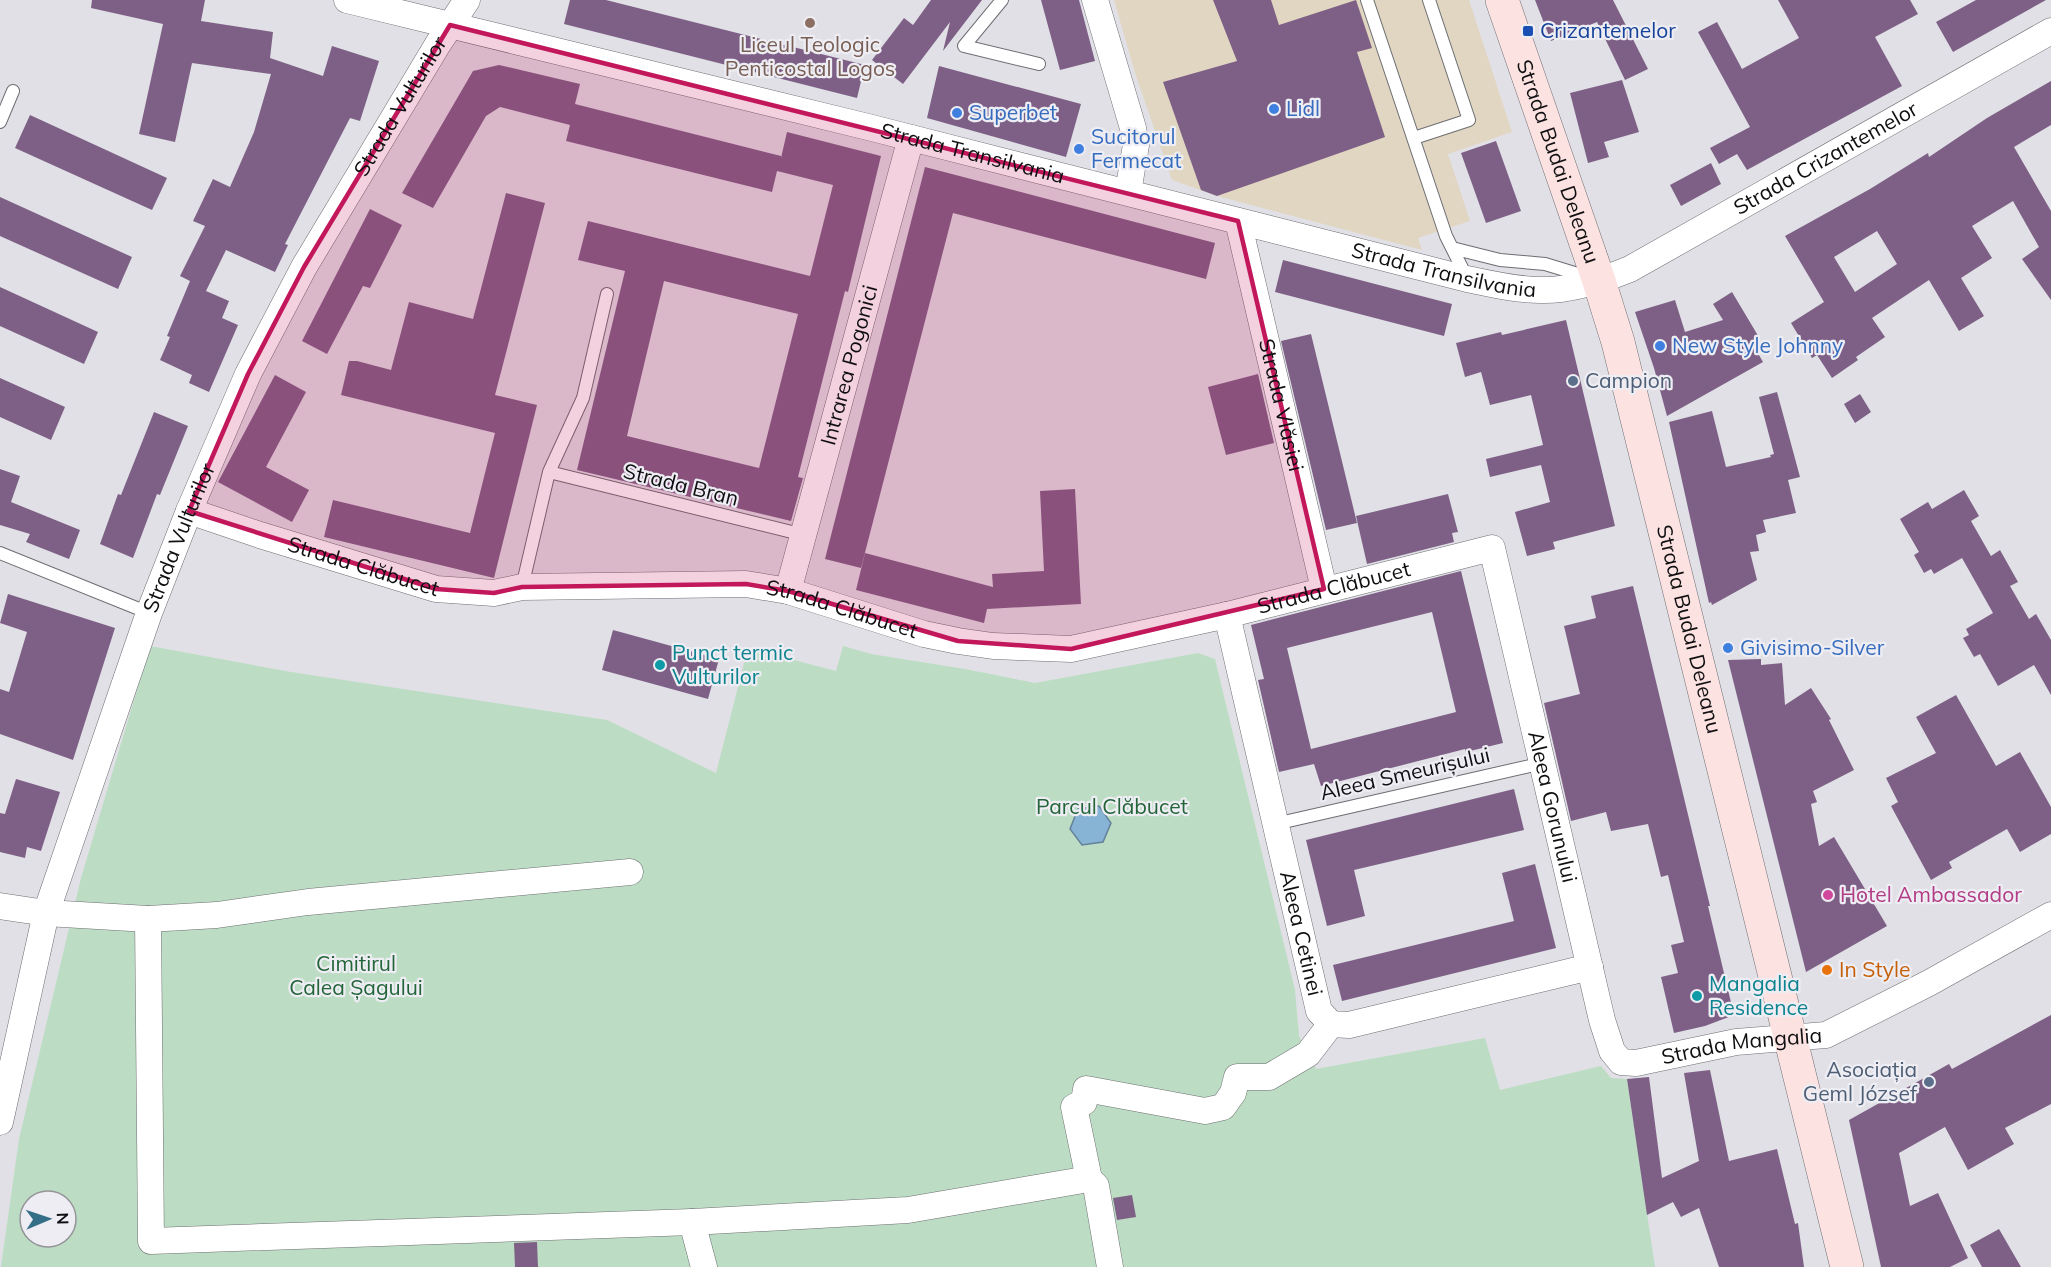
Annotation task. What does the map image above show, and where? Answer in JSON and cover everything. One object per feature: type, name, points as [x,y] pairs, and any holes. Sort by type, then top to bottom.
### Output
[{"type":"main road","name":"Strada Budai Deleanu","points":[[1502,0],[1618,342],[1847,1267]]},
{"type":"street","name":"Strada Transilvania","points":[[347,0],[1128,192],[1467,279],[1515,288],[1541,290],[1599,281]]},
{"type":"street","name":"Strada Vulturilor","points":[[0,1122],[46,913],[149,613],[189,511],[249,374],[304,267],[467,0]]},
{"type":"street","points":[[1095,0],[1136,145],[1128,192]]},
{"type":"street","name":"Strada Crizantemelor","points":[[1599,281],[1630,269],[2051,31]]},
{"type":"street","name":"Intrarea Pogonici","points":[[788,591],[911,138]]},
{"type":"street","name":"Strada Vlăsiei","points":[[1238,221],[1324,589]]},
{"type":"street","name":"Strada Clăbucet","points":[[189,511],[436,589],[494,593],[522,587],[746,584],[788,591],[924,633],[958,641],[993,646],[1071,649],[1227,615],[1492,548]]},
{"type":"street","name":"Aleea Gorunului","points":[[1492,548],[1602,1020],[1612,1051],[1621,1062]]},
{"type":"street","name":"Aleea Cetinei","points":[[1227,615],[1319,1011],[1331,1024]]},
{"type":"street","points":[[0,906],[46,913],[148,919],[218,915],[308,902],[630,872]]},
{"type":"street","name":"Strada Mangalia","points":[[1621,1062],[1636,1064],[1736,1042],[1826,1035],[1929,983],[2051,915]]},
{"type":"street","points":[[148,919],[151,1241],[692,1222],[908,1210],[1089,1179]]},
{"type":"street","points":[[1110,1267],[1096,1186],[1089,1179],[1074,1107],[1084,1102],[1086,1089],[1205,1111],[1222,1107],[1233,1093],[1237,1077],[1269,1077],[1308,1054],[1331,1024],[1349,1025],[1590,967]]},
{"type":"street","points":[[692,1222],[704,1267]]},
{"type":"lane","points":[[1002,0],[964,46],[1039,64]]},
{"type":"lane","points":[[1367,0],[1452,248],[1467,279]]},
{"type":"lane","points":[[1414,138],[1469,120],[1429,0]]},
{"type":"lane","points":[[0,122],[13,91]]},
{"type":"lane","points":[[1452,248],[1500,260],[1545,264],[1599,281]]},
{"type":"lane","points":[[522,587],[549,472],[583,398],[607,294]]},
{"type":"lane","name":"Strada Bran","points":[[549,472],[804,535]]},
{"type":"lane","points":[[0,553],[149,613]]},
{"type":"lane","name":"Aleea Smeurișului","points":[[1275,824],[1543,763]]},
{"type":"highlighted area","points":[[450,25],[1238,221],[1324,589],[1071,649],[958,641],[788,591],[746,584],[522,587],[494,593],[436,589],[189,511],[248,374],[304,267]]},
{"type":"shaded area","points":[[1114,0],[1469,0],[1512,132],[1448,154],[1470,221],[1418,238],[1422,250],[1217,196],[1172,180],[1135,73]]},
{"type":"green space","name":"Cimitirul Calea Șagului","points":[[150,646],[291,672],[607,720],[716,773],[748,648],[836,671],[843,646],[871,654],[1035,683],[1198,653],[1215,659],[1295,990],[1299,1036],[1316,1069],[1485,1038],[1500,1090],[1601,1066],[1611,1078],[1627,1079],[1655,1267],[1,1267],[19,1139],[81,878]]},
{"type":"water","points":[[1099,806],[1111,823],[1103,842],[1082,845],[1070,829],[1078,809]]},
{"type":"building","points":[[92,0],[205,0],[201,21],[273,32],[270,58],[323,76],[332,46],[379,61],[360,121],[350,118],[285,244],[288,245],[275,272],[226,250],[206,291],[229,301],[222,318],[238,325],[209,392],[189,383],[192,375],[160,360],[170,337],[167,336],[190,281],[180,276],[205,226],[193,221],[213,179],[230,187],[254,132],[271,74],[192,63],[175,142],[139,134],[163,24],[91,8]]},
{"type":"building","points":[[570,0],[606,0],[865,65],[857,98],[564,24]]},
{"type":"building","points":[[931,0],[982,0],[943,51],[950,22],[903,84],[872,60],[904,18],[913,25]]},
{"type":"building","points":[[1041,0],[1079,0],[1095,61],[1060,70]]},
{"type":"building","name":"Lidl","points":[[1213,0],[1271,0],[1279,25],[1356,0],[1372,48],[1357,52],[1385,137],[1217,196],[1201,190],[1163,82],[1237,61]]},
{"type":"building","points":[[1535,0],[1613,0],[1648,69],[1625,80],[1597,22],[1551,41]]},
{"type":"building","points":[[1778,0],[1910,0],[1918,14],[1875,37],[1902,86],[1747,170],[1737,154],[1719,164],[1710,148],[1750,127],[1698,32],[1717,22],[1742,69],[1799,38]]},
{"type":"building","points":[[1976,0],[2046,0],[1953,52],[1936,22]]},
{"type":"building","points":[[499,65],[580,84],[575,104],[781,156],[781,158],[787,132],[881,156],[848,292],[845,291],[798,477],[803,478],[791,521],[577,470],[625,271],[578,260],[588,221],[810,276],[833,185],[777,171],[772,192],[566,141],[570,125],[500,107],[486,116],[433,208],[402,193],[473,71]],"holes":[[[664,281],[798,314],[759,468],[627,436]]]},
{"type":"building","points":[[939,66],[1081,104],[1066,157],[927,118]]},
{"type":"building","points":[[1622,80],[1639,132],[1604,142],[1609,157],[1588,163],[1570,93]]},
{"type":"building","points":[[2051,81],[2051,125],[2014,147],[2051,211],[2051,300],[2022,259],[2039,247],[2013,201],[1972,226],[1992,258],[1961,278],[1984,316],[1959,331],[1929,280],[1872,318],[1885,337],[1856,357],[1858,360],[1832,378],[1817,355],[1812,358],[1791,323],[1824,302],[1785,236],[1870,189],[1928,153],[1929,157],[1987,118]],"holes":[[[1877,231],[1897,264],[1855,292],[1834,257]]]},
{"type":"building","points":[[30,115],[167,178],[152,210],[15,148]]},
{"type":"building","points":[[1496,141],[1521,211],[1486,223],[1461,153]]},
{"type":"building","points":[[1711,163],[1721,184],[1681,206],[1670,185]]},
{"type":"building","points":[[925,167],[1215,243],[1206,279],[953,213],[861,568],[825,559]]},
{"type":"building","points":[[506,193],[545,203],[495,395],[537,405],[494,578],[324,537],[333,500],[470,533],[495,433],[341,395],[349,361],[391,370],[409,302],[473,319]]},
{"type":"building","points":[[0,197],[132,257],[118,289],[0,236]]},
{"type":"building","points":[[370,209],[402,225],[370,288],[363,286],[327,354],[302,341]]},
{"type":"building","points":[[1283,260],[1452,304],[1444,336],[1275,292]]},
{"type":"building","points":[[0,287],[98,332],[84,364],[0,326]]},
{"type":"building","points":[[1732,292],[1760,339],[1752,343],[1763,362],[1667,416],[1635,312],[1675,300],[1685,332],[1723,320],[1713,304]]},
{"type":"building","points":[[1566,320],[1615,526],[1553,542],[1555,549],[1527,556],[1515,512],[1550,502],[1541,465],[1490,477],[1486,459],[1543,445],[1531,395],[1490,405],[1481,372],[1465,377],[1456,343]]},
{"type":"building","points":[[1311,334],[1357,523],[1326,530],[1281,341]]},
{"type":"building","points":[[1258,374],[1274,443],[1226,455],[1208,387]]},
{"type":"building","points":[[275,375],[306,392],[266,467],[309,490],[292,522],[218,482]]},
{"type":"building","points":[[0,378],[65,407],[51,440],[0,417]]},
{"type":"building","points":[[1777,392],[1800,477],[1788,480],[1796,513],[1763,520],[1766,532],[1756,535],[1759,551],[1750,552],[1757,580],[1712,605],[1711,602],[1709,603],[1669,422],[1712,411],[1726,467],[1771,457],[1770,455],[1774,454],[1759,397]]},
{"type":"building","points":[[1860,394],[1871,412],[1855,423],[1844,404]]},
{"type":"building","points":[[154,412],[188,426],[160,495],[157,494],[133,558],[100,544],[118,494],[121,495]]},
{"type":"building","points":[[0,469],[20,476],[11,502],[80,530],[69,559],[26,542],[30,534],[0,525]]},
{"type":"building","points":[[1075,489],[1081,604],[987,609],[984,623],[856,590],[865,553],[993,587],[992,574],[1044,571],[1040,491]]},
{"type":"building","points":[[1964,490],[1979,516],[1971,521],[1991,556],[2000,550],[2018,582],[2010,586],[2029,619],[2036,614],[2051,640],[2051,695],[2034,665],[1998,686],[1980,654],[1974,657],[1963,638],[1969,635],[1966,629],[1993,613],[1962,558],[1934,574],[1931,569],[1924,573],[1914,555],[1919,552],[1900,519],[1928,502],[1932,509]]},
{"type":"building","points":[[1448,494],[1458,532],[1452,533],[1454,542],[1367,564],[1356,516]]},
{"type":"building","points":[[1461,571],[1503,743],[1466,752],[1465,749],[1321,786],[1314,764],[1279,772],[1258,680],[1264,679],[1251,625]],"holes":[[[1432,612],[1456,712],[1311,749],[1287,648]]]},
{"type":"building","points":[[1633,586],[1734,1015],[1705,1026],[1674,1033],[1661,977],[1678,973],[1671,945],[1684,942],[1668,875],[1661,877],[1648,824],[1611,831],[1606,812],[1571,821],[1544,703],[1580,694],[1564,626],[1596,618],[1591,596]]},
{"type":"building","points":[[8,594],[115,628],[73,760],[0,734],[0,689],[9,692],[27,632],[0,623]]},
{"type":"building","name":"Punct termic Vulturilor","points":[[613,630],[719,659],[708,699],[602,670]]},
{"type":"building","points":[[1761,659],[1761,665],[1782,663],[1785,705],[1811,688],[1831,719],[1829,720],[1854,770],[1813,791],[1817,802],[1811,804],[1819,846],[1834,837],[1887,926],[1806,972],[1728,660]]},
{"type":"building","points":[[1956,695],[1996,766],[2020,752],[2051,807],[2051,834],[2020,852],[2007,829],[1949,862],[1952,868],[1931,880],[1891,806],[1898,802],[1886,778],[1936,753],[1916,717]]},
{"type":"building","points":[[16,779],[60,792],[41,851],[27,847],[25,858],[0,852],[0,813],[5,814]]},
{"type":"building","points":[[1514,789],[1524,830],[1354,870],[1365,916],[1327,926],[1306,840]]},
{"type":"building","points":[[1535,864],[1556,948],[1342,1001],[1333,965],[1514,921],[1502,873]]},
{"type":"building","points":[[2051,1015],[2051,1104],[2005,1128],[2014,1144],[1968,1170],[1945,1127],[1899,1153],[1910,1206],[1938,1193],[1968,1258],[1950,1267],[1881,1267],[1849,1120],[1949,1064],[1952,1069]]},
{"type":"building","points":[[1710,1070],[1729,1161],[1777,1149],[1795,1224],[1798,1223],[1804,1267],[1719,1267],[1699,1208],[1681,1217],[1673,1202],[1647,1215],[1627,1079],[1649,1077],[1662,1178],[1699,1161],[1684,1073]]},
{"type":"building","points":[[1132,1195],[1136,1217],[1117,1220],[1113,1198]]},
{"type":"building","points":[[1999,1229],[2021,1267],[1982,1267],[1970,1245]]},
{"type":"building","points":[[537,1242],[538,1267],[515,1267],[514,1243]]},
{"type":"place","name":"Liceul Teologic Penticostal Logos","points":[[810,23]]},
{"type":"place","name":"Crizantemelor","points":[[1528,31]]},
{"type":"place","name":"Lidl","points":[[1274,109]]},
{"type":"place","name":"Superbet","points":[[957,113]]},
{"type":"place","name":"Sucitorul Fermecat","points":[[1079,149]]},
{"type":"place","name":"New Style Johnny","points":[[1660,346]]},
{"type":"place","name":"Campion","points":[[1573,381]]},
{"type":"place","name":"Givisimo-Silver","points":[[1728,648]]},
{"type":"place","name":"Punct termic Vulturilor","points":[[660,665]]},
{"type":"place","name":"Hotel Ambassador","points":[[1828,895]]},
{"type":"place","name":"In Style","points":[[1827,970]]},
{"type":"place","name":"Mangalia Residence","points":[[1697,996]]},
{"type":"place","name":"Asociația Geml József","points":[[1929,1082]]},
{"type":"park label","name":"Parcul Clăbucet","points":[[1112,807]]}]
